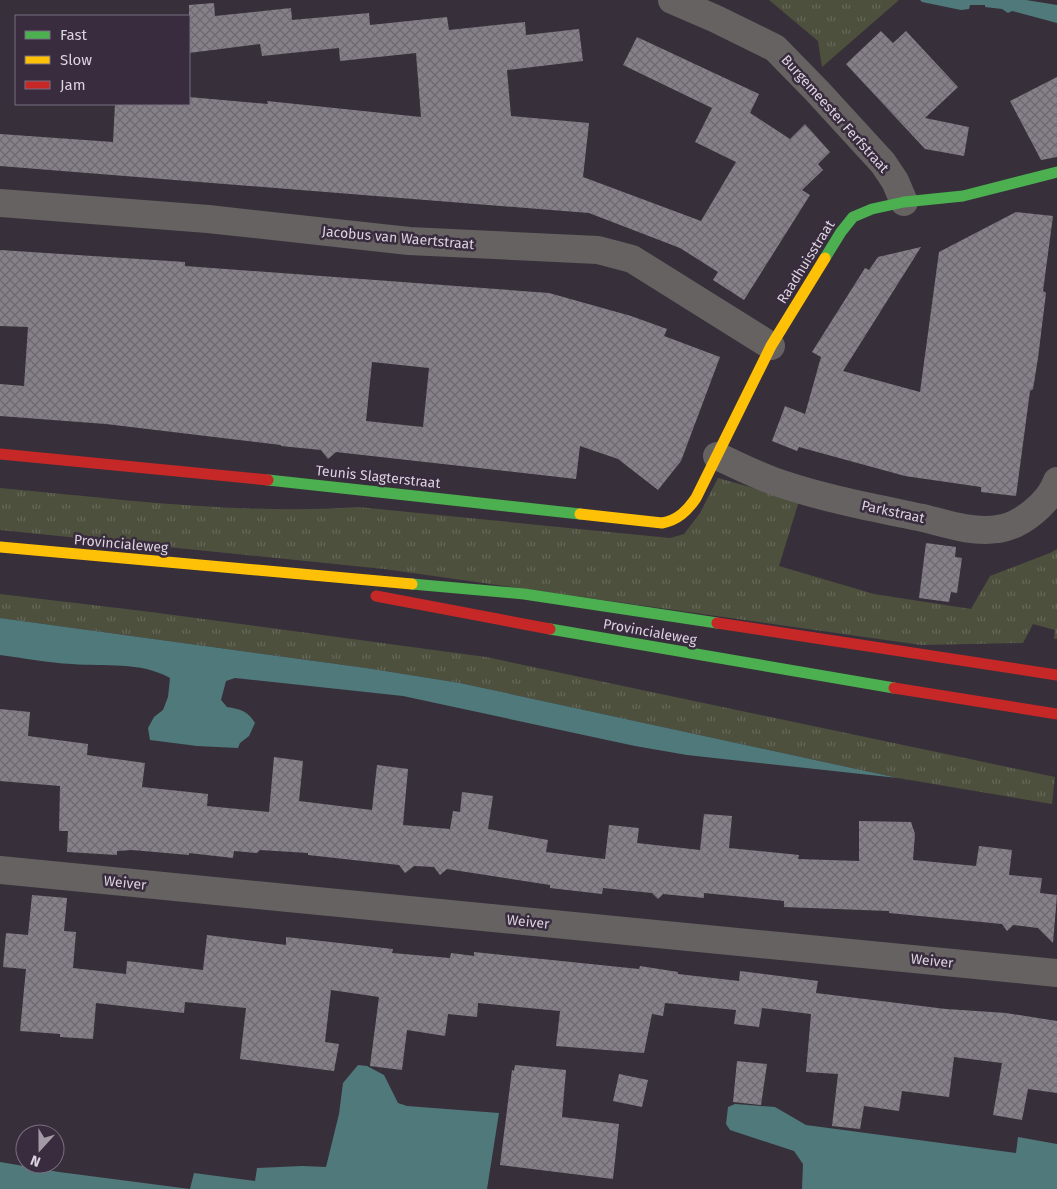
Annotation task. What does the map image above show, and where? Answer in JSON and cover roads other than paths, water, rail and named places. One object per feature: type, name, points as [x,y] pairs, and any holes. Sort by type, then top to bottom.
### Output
[{"type":"main road","name":"Raadhuisstraat","points":[[717,456],[771,346],[841,232],[854,217],[872,209],[904,202],[963,196],[1057,172]]},
{"type":"main road","name":"Teunis Slagterstraat","points":[[0,454],[180,471],[662,523],[672,522],[689,509],[717,456]]},
{"type":"main road","name":"Provincialeweg","points":[[0,548],[524,594],[1057,676]]},
{"type":"main road","name":"Provincialeweg","points":[[240,569],[336,588]]},
{"type":"main road","name":"Provincialeweg","points":[[366,594],[520,625],[729,662],[1057,714]]},
{"type":"street","name":"Burgemeester Ferfstraat","points":[[672,0],[716,18],[775,48],[883,163],[895,180],[904,202]]},
{"type":"street","name":"Jacobus van Waertstraat","points":[[0,203],[208,219],[409,241],[598,250],[632,259],[771,346]]},
{"type":"street","name":"Parkstraat","points":[[717,456],[777,483],[802,491],[933,521],[984,530],[999,529],[1017,523],[1030,515],[1048,496],[1057,481]]},
{"type":"street","name":"Weiver","points":[[0,870],[1057,973]]}]
